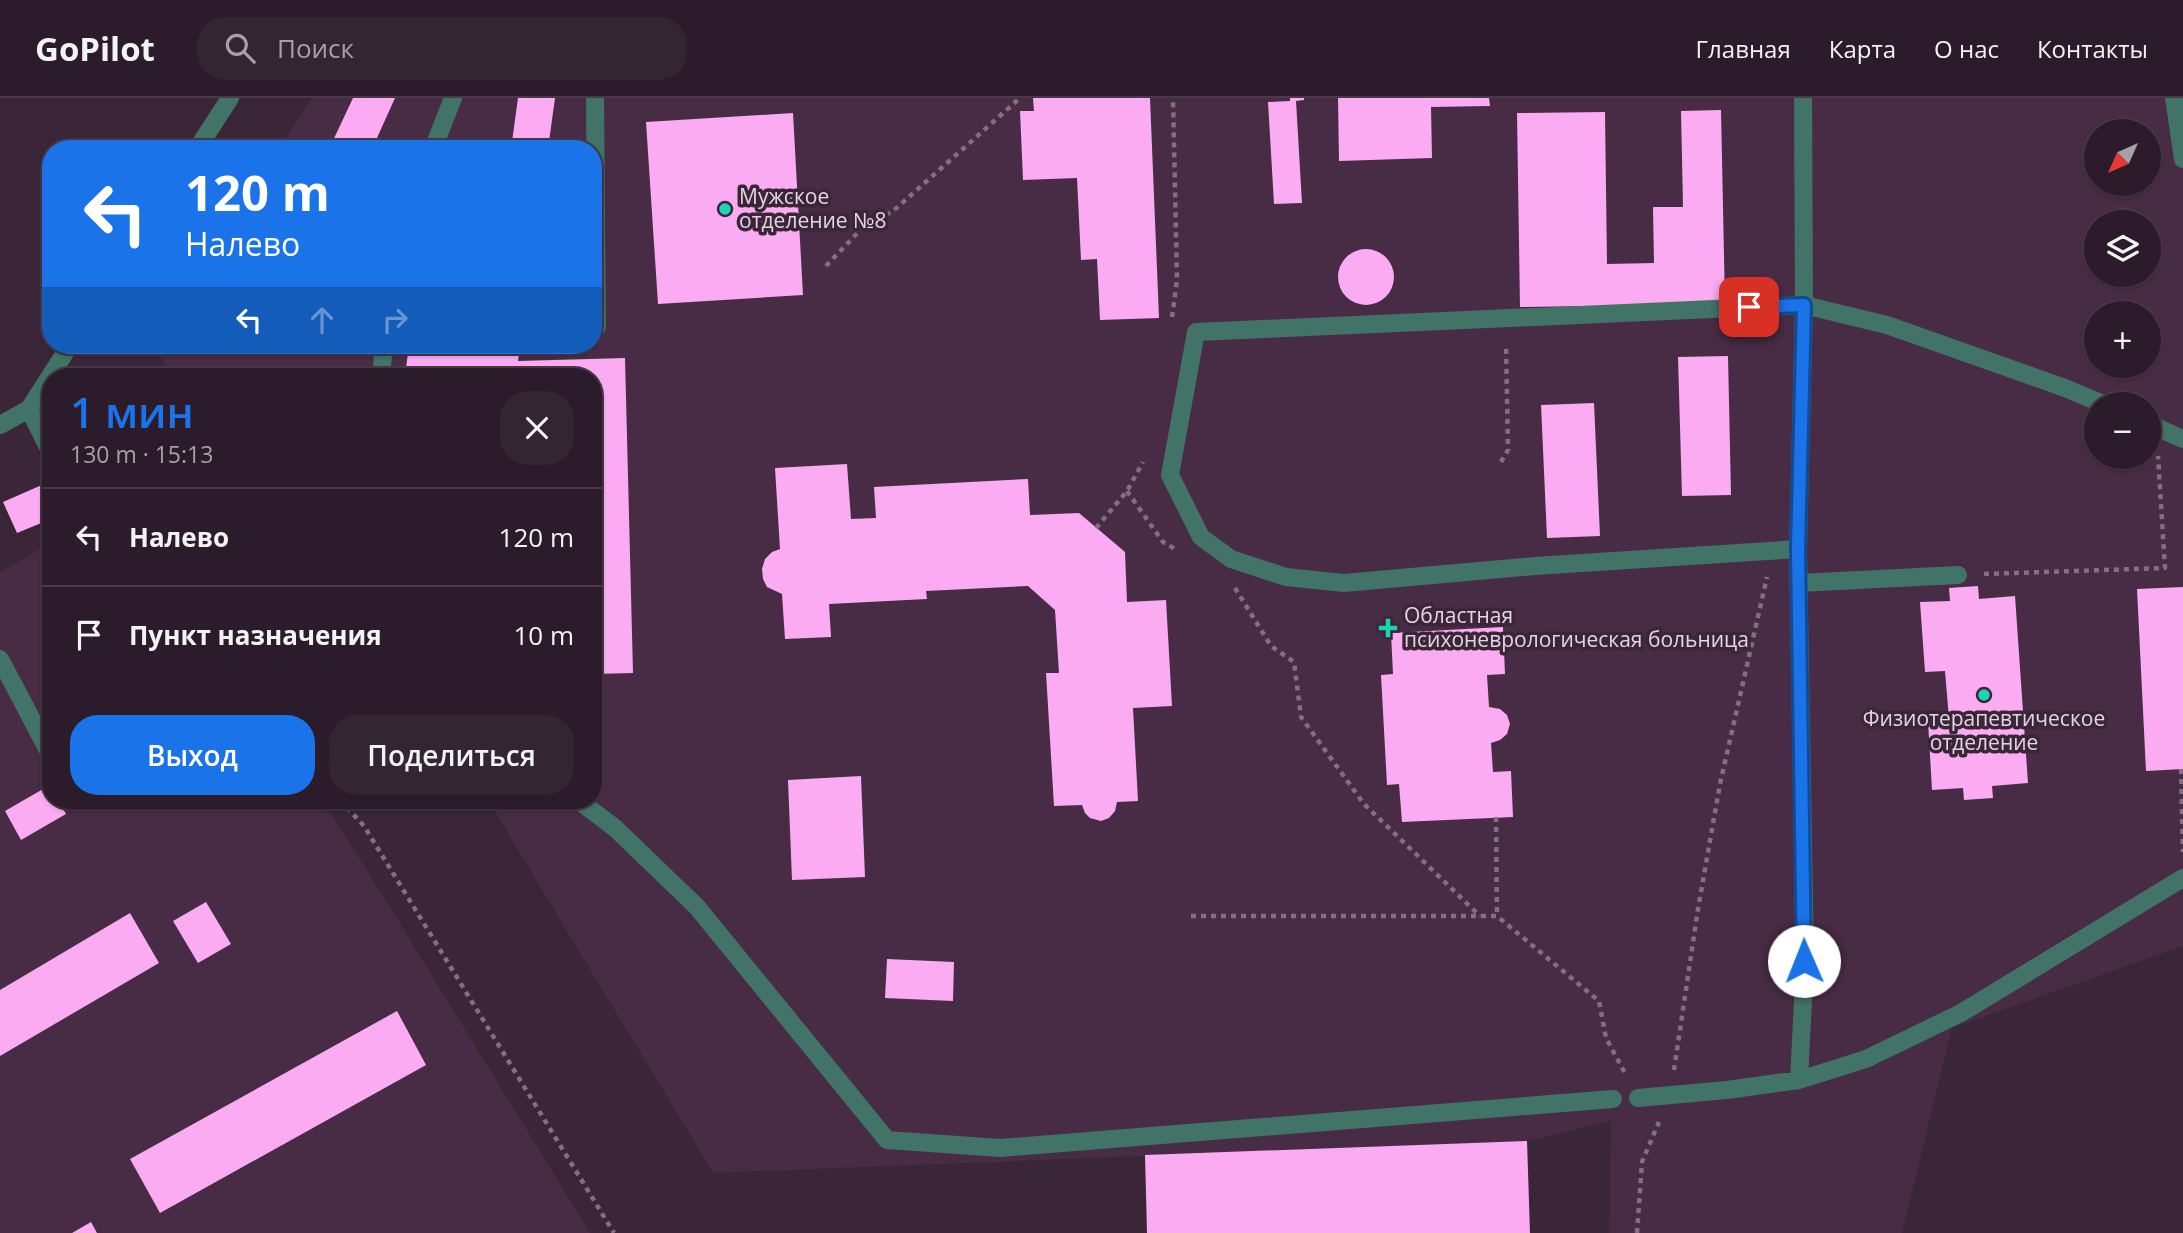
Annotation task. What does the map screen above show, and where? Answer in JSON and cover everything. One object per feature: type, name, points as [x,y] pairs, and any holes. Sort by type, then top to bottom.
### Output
[{"type":"street","points":[[203,140],[230,98]]},
{"type":"street","points":[[437,140],[453,98]]},
{"type":"street","points":[[595,98],[595,140]]},
{"type":"street","points":[[1799,1080],[1804,961],[1798,549],[1804,305],[1803,98]]},
{"type":"street","points":[[2174,98],[2183,159]]},
{"type":"street","points":[[1798,549],[1535,566],[1344,583],[1286,577],[1231,559],[1201,537],[1170,475],[1196,332],[1804,305],[1887,325],[2084,396]]},
{"type":"street","points":[[0,425],[29,409],[42,389]]},
{"type":"street","points":[[29,409],[42,435]]},
{"type":"street","points":[[2161,429],[2183,439]]},
{"type":"street","points":[[1799,583],[1958,575]]},
{"type":"street","points":[[0,659],[42,739]]},
{"type":"street","points":[[590,809],[615,828],[697,907],[887,1140],[1000,1148],[1613,1099]]},
{"type":"street","points":[[1638,1098],[1799,1080],[1866,1059],[1961,1013],[2183,878]]},
{"type":"path","points":[[826,266],[868,222],[892,212],[1020,98]]},
{"type":"path","points":[[1171,318],[1177,281],[1173,98]]},
{"type":"path","points":[[1501,318],[1506,332],[1508,450],[1501,462]]},
{"type":"path","points":[[1096,528],[1127,491],[1143,461]]},
{"type":"path","points":[[1958,575],[2165,568],[2157,469]]},
{"type":"path","points":[[1127,491],[1163,541],[1184,555]]},
{"type":"path","points":[[1637,1233],[1642,1162],[1670,1095],[1720,785],[1773,552]]},
{"type":"path","points":[[1224,581],[1234,588],[1271,646],[1294,662],[1301,716],[1364,804],[1480,916]]},
{"type":"path","points":[[2180,769],[2183,852]]},
{"type":"path","points":[[348,809],[364,827],[614,1233]]},
{"type":"path","points":[[1496,817],[1497,916]]},
{"type":"path","points":[[1191,916],[1497,916],[1599,1001],[1606,1038],[1638,1098]]},
{"type":"shaded area","name":"Областная психоневрологическая больница","points":[[312,98],[2183,98],[2183,946],[1952,1028],[1902,1233],[1609,1233],[1611,1121],[1527,1141],[713,1173],[493,809],[602,809],[602,368],[167,368],[159,354],[602,354],[602,140],[285,140]]},
{"type":"shaded area","points":[[42,548],[42,809],[325,809],[382,894],[590,1233],[0,1233],[0,572]]},
{"type":"building","points":[[353,98],[395,98],[376,140],[333,140]]},
{"type":"building","points":[[518,98],[555,98],[549,140],[512,140]]},
{"type":"building","points":[[1033,98],[1150,98],[1159,318],[1100,320],[1097,259],[1081,260],[1077,178],[1023,180],[1020,111],[1034,111]]},
{"type":"building","points":[[1290,98],[1304,98],[1296,101],[1302,203],[1274,204],[1268,102],[1290,101]]},
{"type":"building","points":[[1338,98],[1489,98],[1490,106],[1431,107],[1432,158],[1339,161]]},
{"type":"building","points":[[1721,110],[1725,304],[1520,307],[1517,113],[1605,112],[1607,264],[1654,263],[1653,207],[1683,207],[1681,111]]},
{"type":"building","name":"Мужское отделение №8","points":[[793,113],[803,295],[658,304],[646,122]]},
{"type":"building","points":[[1360,249],[1372,249],[1386,257],[1394,271],[1392,288],[1386,297],[1372,305],[1360,305],[1343,293],[1338,283],[1338,271],[1350,254]]},
{"type":"building","points":[[408,354],[519,354],[518,361],[625,358],[633,673],[602,674],[602,368],[406,368]]},
{"type":"building","points":[[1728,356],[1731,495],[1682,496],[1678,357]]},
{"type":"building","points":[[1594,403],[1600,536],[1547,538],[1541,405]]},
{"type":"building","points":[[847,464],[851,519],[876,518],[874,487],[1028,479],[1030,515],[1079,513],[1125,552],[1127,602],[1166,600],[1172,706],[1133,708],[1138,801],[1117,802],[1115,811],[1109,818],[1101,821],[1090,818],[1082,805],[1054,806],[1046,673],[1059,673],[1055,610],[1028,586],[926,591],[927,599],[829,604],[831,637],[785,639],[782,594],[767,587],[762,569],[765,559],[780,549],[775,468]]},
{"type":"building","points":[[42,485],[42,523],[17,533],[3,502]]},
{"type":"building","name":"Физиотерапевтическое отделение","points":[[1978,586],[1979,599],[2015,596],[2028,783],[1992,786],[1993,798],[1964,800],[1963,788],[1932,790],[1928,721],[1949,719],[1945,671],[1925,672],[1920,602],[1950,601],[1949,588]]},
{"type":"building","points":[[2183,587],[2183,769],[2146,771],[2137,589]]},
{"type":"building","points":[[1503,627],[1505,674],[1487,675],[1489,707],[1500,709],[1507,715],[1510,724],[1507,734],[1491,743],[1493,772],[1511,771],[1513,817],[1402,822],[1399,784],[1387,785],[1381,675],[1393,674],[1391,633]]},
{"type":"building","points":[[861,776],[865,877],[792,880],[788,780]]},
{"type":"building","points":[[42,790],[42,809],[63,809],[66,814],[21,840],[5,811]]},
{"type":"building","points":[[206,902],[231,944],[198,963],[173,921]]},
{"type":"building","points":[[130,913],[159,963],[0,1056],[0,990]]},
{"type":"building","points":[[887,959],[954,962],[953,1001],[885,998]]},
{"type":"building","points":[[397,1011],[426,1065],[160,1213],[130,1159]]},
{"type":"building","points":[[1527,1141],[1530,1233],[1147,1233],[1145,1155]]},
{"type":"building","points":[[91,1222],[97,1233],[72,1233]]},
{"type":"place","name":"Мужское отделение №8","points":[[725,209]]},
{"type":"place","name":"Областная психоневрологическая больница","points":[[1388,628]]},
{"type":"place","name":"Физиотерапевтическое отделение","points":[[1984,695]]},
{"type":"route","points":[[1749,307],[1804,305],[1798,549],[1804,961]]}]
